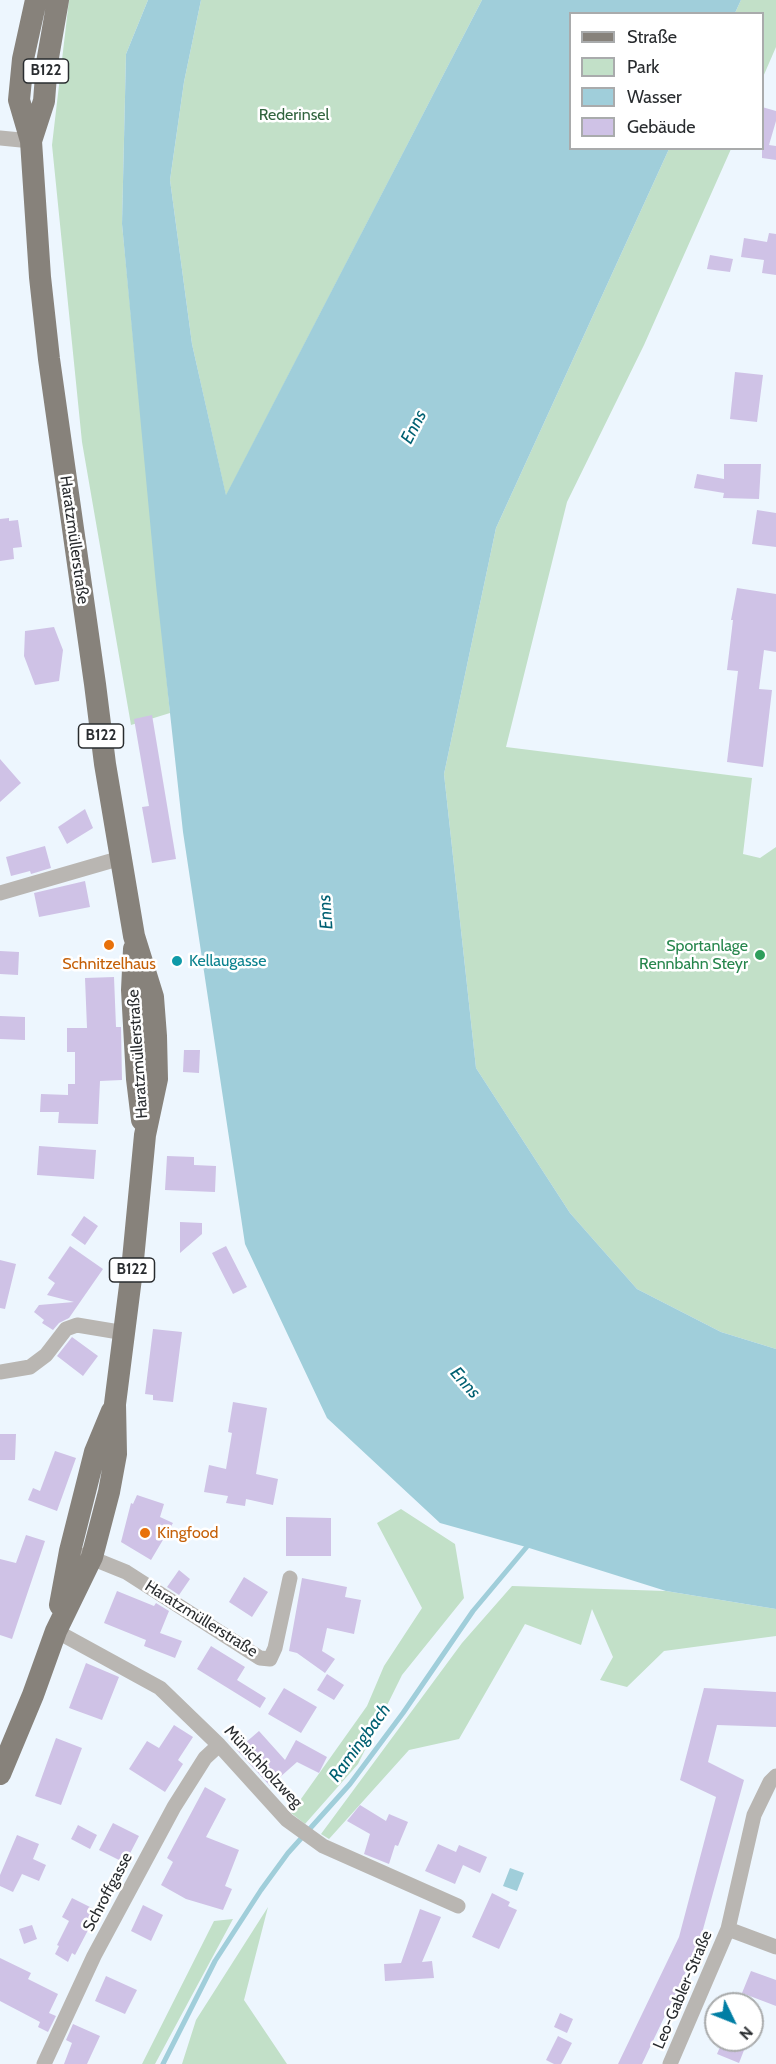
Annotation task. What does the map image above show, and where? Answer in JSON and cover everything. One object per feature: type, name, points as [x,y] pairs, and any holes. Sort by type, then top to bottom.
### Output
[{"type":"main road","name":"Haratzmüllerstraße","points":[[0,1774],[33,1695],[81,1554],[95,1452],[115,1404],[125,1333],[145,1136],[157,1079],[153,997],[134,936],[105,764],[49,359],[40,277],[31,141],[19,100],[23,59],[36,0]]},
{"type":"main road","name":"Haratzmüllerstraße","points":[[31,141],[44,101],[47,63],[58,0]]},
{"type":"street","points":[[0,138],[31,141]]},
{"type":"street","points":[[0,893],[121,858]]},
{"type":"street","points":[[0,1372],[30,1367],[46,1355],[66,1329],[77,1325],[125,1333]]},
{"type":"street","name":"Haratzmüllerstraße","points":[[81,1554],[126,1572],[260,1658],[270,1659],[276,1648],[290,1578]]},
{"type":"street","name":"Münichholzweg","points":[[56,1631],[160,1688],[219,1744],[287,1820],[323,1846],[458,1906]]},
{"type":"street","name":"Schroffgasse","points":[[44,2064],[94,1956],[174,1807],[205,1758],[219,1744]]},
{"type":"street","name":"Leo-Gabler-Straße","points":[[670,2064],[728,1929],[754,1815],[770,1782],[776,1776]]},
{"type":"street","name":"Leo-Gabler-Straße","points":[[728,1929],[776,1947]]},
{"type":"green space","points":[[69,0],[148,0],[126,54],[122,224],[170,713],[131,725],[82,442],[52,145]]},
{"type":"green space","name":"Rederinsel","points":[[201,0],[482,0],[226,496],[192,344],[170,180],[184,82]]},
{"type":"green space","points":[[741,0],[776,0],[776,47],[764,75],[764,12],[735,12]]},
{"type":"green space","points":[[669,150],[731,150],[644,345],[567,502],[506,747],[752,778],[743,854],[760,858],[776,847],[776,1349],[721,1332],[637,1289],[570,1213],[476,1068],[444,774],[496,528]]},
{"type":"green space","points":[[401,1509],[455,1544],[464,1598],[402,1675],[358,1764],[305,1824],[291,1813],[367,1706],[384,1666],[422,1608],[377,1523]]},
{"type":"green space","points":[[512,1586],[666,1591],[776,1609],[776,1636],[664,1651],[627,1687],[600,1680],[613,1657],[592,1609],[581,1645],[525,1624],[459,1739],[409,1750],[329,1839],[321,1834],[462,1643]]},
{"type":"green space","points":[[268,1907],[244,2000],[287,2064],[182,2064],[196,2020]]},
{"type":"green space","points":[[233,1919],[155,2064],[142,2064],[214,1921]]},
{"type":"water","name":"Enns","points":[[148,0],[201,0],[184,82],[170,180],[192,344],[226,495],[482,0],[741,0],[735,12],[569,12],[569,150],[669,150],[496,528],[444,774],[476,1068],[570,1213],[637,1289],[721,1332],[776,1349],[776,1609],[666,1591],[440,1523],[327,1418],[245,1244],[183,832],[156,585],[122,224],[126,54]]},
{"type":"water","points":[[510,1868],[524,1873],[517,1891],[503,1886]]},
{"type":"building","points":[[764,108],[776,111],[776,121],[769,145],[776,146],[776,160],[762,158]]},
{"type":"building","points":[[769,233],[776,234],[776,275],[762,273],[764,260],[741,257],[744,238],[767,242]]},
{"type":"building","points":[[710,255],[733,259],[730,272],[707,269]]},
{"type":"building","points":[[735,372],[763,375],[757,422],[730,419]]},
{"type":"building","points":[[724,464],[761,464],[759,499],[723,498],[724,493],[694,488],[697,474],[724,479]]},
{"type":"building","points":[[757,510],[776,513],[776,547],[752,544]]},
{"type":"building","points":[[9,518],[9,521],[18,520],[22,547],[13,548],[14,559],[0,561],[0,519]]},
{"type":"building","points":[[737,588],[776,594],[776,652],[764,650],[759,689],[772,690],[763,767],[727,762],[738,671],[727,670],[733,620],[731,620]]},
{"type":"building","points":[[54,627],[63,650],[59,681],[35,685],[24,656],[25,631]]},
{"type":"building","points":[[152,715],[176,859],[152,863],[142,807],[149,806],[134,719]]},
{"type":"building","points":[[0,759],[21,783],[0,802]]},
{"type":"building","points":[[85,809],[93,828],[67,844],[58,827]]},
{"type":"building","points":[[45,846],[51,868],[31,874],[30,871],[11,876],[6,857]]},
{"type":"building","points":[[85,881],[90,907],[39,917],[34,893]]},
{"type":"building","points":[[0,951],[19,952],[18,975],[0,974]]},
{"type":"building","points":[[114,977],[116,1027],[121,1027],[122,1080],[100,1081],[98,1124],[58,1123],[59,1112],[40,1112],[41,1094],[68,1095],[68,1084],[75,1084],[75,1052],[67,1052],[67,1028],[87,1028],[85,978]]},
{"type":"building","points":[[0,1016],[25,1017],[25,1040],[0,1039]]},
{"type":"building","points":[[184,1050],[200,1050],[199,1073],[183,1072]]},
{"type":"building","points":[[39,1146],[96,1150],[94,1179],[37,1175]]},
{"type":"building","points":[[167,1156],[194,1157],[194,1165],[216,1166],[215,1192],[165,1190]]},
{"type":"building","points":[[84,1216],[98,1226],[85,1245],[71,1235]]},
{"type":"building","points":[[180,1222],[202,1223],[202,1234],[180,1253]]},
{"type":"building","points":[[70,1246],[103,1269],[69,1318],[59,1323],[53,1330],[42,1323],[44,1320],[34,1312],[39,1305],[74,1302],[47,1295],[55,1283],[48,1278]]},
{"type":"building","points":[[226,1246],[247,1287],[233,1294],[212,1253]]},
{"type":"building","points":[[0,1260],[16,1264],[5,1309],[0,1308]]},
{"type":"building","points":[[153,1329],[182,1332],[173,1402],[153,1400],[153,1395],[145,1394]]},
{"type":"building","points":[[72,1337],[98,1356],[83,1376],[57,1356]]},
{"type":"building","points":[[233,1402],[267,1408],[256,1474],[278,1479],[273,1505],[246,1499],[245,1506],[226,1503],[228,1496],[204,1492],[209,1465],[226,1469],[232,1433],[228,1432]]},
{"type":"building","points":[[0,1434],[16,1434],[15,1460],[0,1460]]},
{"type":"building","points":[[55,1451],[76,1458],[57,1511],[28,1500],[33,1488],[40,1491]]},
{"type":"building","name":"Kingfood","points":[[137,1495],[164,1504],[160,1517],[173,1523],[151,1560],[121,1542],[131,1503],[133,1504]]},
{"type":"building","points":[[286,1517],[331,1518],[331,1556],[286,1556]]},
{"type":"building","points":[[26,1535],[45,1541],[12,1639],[0,1635],[0,1559],[16,1563]]},
{"type":"building","points":[[179,1570],[190,1579],[179,1595],[167,1587]]},
{"type":"building","points":[[244,1577],[268,1592],[252,1617],[229,1602]]},
{"type":"building","points":[[302,1578],[347,1587],[345,1597],[361,1600],[354,1634],[327,1628],[322,1651],[335,1659],[325,1673],[297,1653],[289,1651]]},
{"type":"building","points":[[117,1591],[154,1606],[156,1603],[169,1611],[160,1633],[182,1641],[175,1658],[144,1646],[146,1640],[104,1623]]},
{"type":"building","points":[[211,1646],[245,1667],[237,1680],[266,1698],[260,1708],[197,1669]]},
{"type":"building","points":[[86,1663],[119,1677],[102,1720],[69,1708]]},
{"type":"building","points":[[327,1674],[344,1685],[334,1700],[317,1690]]},
{"type":"building","points":[[284,1688],[317,1707],[301,1733],[268,1714]]},
{"type":"building","points":[[704,1688],[776,1692],[776,1727],[717,1725],[708,1762],[744,1780],[699,1944],[642,2064],[618,2064],[679,1937],[716,1797],[680,1780]]},
{"type":"building","points":[[174,1725],[193,1737],[178,1760],[183,1764],[165,1792],[129,1769],[147,1741],[159,1748]]},
{"type":"building","points":[[259,1731],[285,1760],[296,1740],[327,1757],[319,1773],[297,1762],[270,1786],[237,1750]]},
{"type":"building","points":[[56,1738],[82,1748],[61,1805],[35,1796]]},
{"type":"building","points":[[205,1787],[226,1799],[206,1837],[239,1850],[225,1886],[232,1889],[223,1910],[186,1899],[161,1885],[173,1862],[167,1858]]},
{"type":"building","points":[[360,1805],[386,1821],[389,1814],[408,1822],[398,1846],[395,1845],[389,1864],[364,1854],[370,1834],[347,1821]]},
{"type":"building","points":[[113,1823],[139,1836],[125,1863],[99,1850]]},
{"type":"building","points":[[78,1825],[97,1835],[90,1849],[71,1839]]},
{"type":"building","points":[[17,1835],[39,1844],[33,1859],[46,1865],[39,1881],[22,1874],[13,1892],[0,1886],[0,1875]]},
{"type":"building","points":[[438,1844],[456,1852],[459,1845],[487,1857],[480,1873],[463,1865],[455,1884],[425,1871]]},
{"type":"building","points":[[492,1893],[510,1902],[508,1906],[517,1910],[499,1949],[472,1937]]},
{"type":"building","points":[[72,1898],[98,1911],[75,1955],[72,1953],[68,1962],[55,1954],[69,1921],[62,1917]]},
{"type":"building","points":[[143,1905],[163,1915],[151,1941],[131,1931]]},
{"type":"building","points":[[420,1909],[441,1917],[422,1962],[432,1961],[434,1978],[385,1981],[384,1964],[401,1963]]},
{"type":"building","points":[[32,1925],[37,1939],[24,1944],[19,1929]]},
{"type":"building","points":[[0,1958],[31,1973],[28,1979],[58,1994],[49,2013],[56,2016],[48,2032],[38,2027],[40,2022],[0,2001]]},
{"type":"building","points":[[751,1971],[776,1980],[776,2006],[764,2001],[764,1992],[742,1992]]},
{"type":"building","points":[[106,1976],[137,1990],[125,2014],[95,2001]]},
{"type":"building","points":[[560,2013],[573,2019],[567,2033],[554,2027]]},
{"type":"building","points":[[73,2024],[100,2036],[87,2064],[64,2064],[72,2043],[66,2040]]},
{"type":"building","points":[[558,2036],[572,2043],[561,2064],[554,2064],[546,2060]]},
{"type":"building","points":[[718,2052],[743,2052],[739,2063],[717,2054]]},
{"type":"waterway","name":"Ramingbach","points":[[163,2064],[215,1961],[261,1890],[288,1853],[350,1784],[403,1713],[473,1611],[530,1543]]},
{"type":"place","name":"Schnitzelhaus","points":[[109,945]]},
{"type":"place","name":"Sportanlage Rennbahn Steyr","points":[[760,955]]},
{"type":"place","name":"Kellaugasse","points":[[177,961]]},
{"type":"place","name":"Kingfood","points":[[145,1533]]}]
